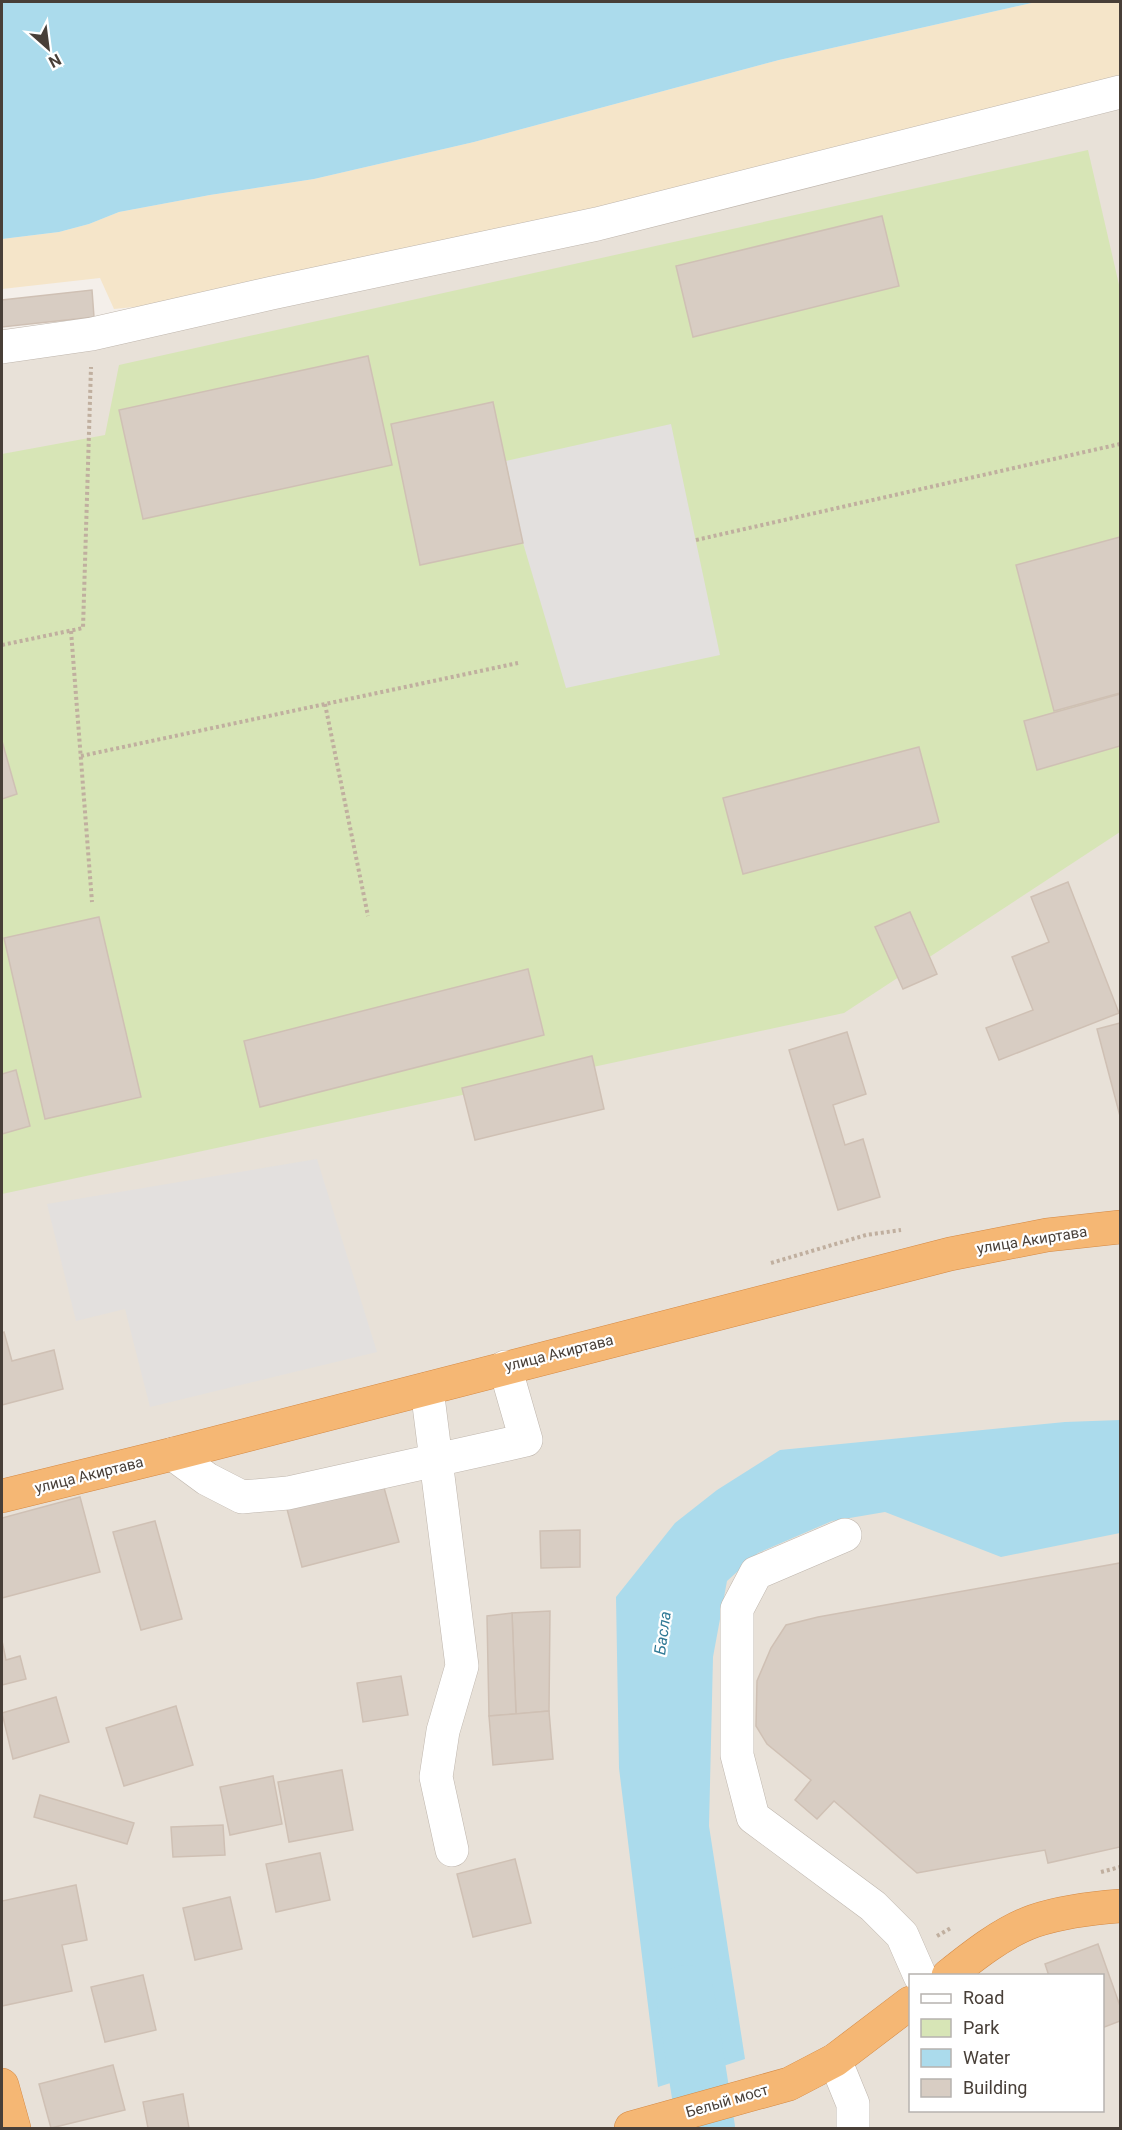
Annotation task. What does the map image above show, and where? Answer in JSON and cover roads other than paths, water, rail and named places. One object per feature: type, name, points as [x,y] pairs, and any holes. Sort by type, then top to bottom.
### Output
[{"type":"highway","name":"улица Акиртава","points":[[2,1496],[950,1254],[1047,1235],[1120,1227]]},
{"type":"highway","points":[[951,1974],[985,1947],[1033,1922],[1091,1908],[1120,1906]]},
{"type":"highway","name":"Белый мост","points":[[631,2128],[789,2084],[836,2060],[909,2004]]},
{"type":"highway","points":[[2,2085],[14,2128]]},
{"type":"street","points":[[2,347],[92,334],[597,224],[1120,97]]},
{"type":"street","points":[[173,1454],[207,1479],[242,1497],[288,1493],[526,1440],[505,1367]]},
{"type":"street","points":[[427,1389],[462,1666],[443,1731],[436,1777],[452,1850]]},
{"type":"street","points":[[845,1535],[756,1573],[737,1609],[737,1755],[753,1817],[873,1906],[902,1935],[919,1974]]},
{"type":"street","points":[[836,2060],[853,2104],[853,2128]]},
{"type":"water","points":[[2,2],[1036,2],[779,60],[474,142],[314,179],[119,212],[89,224],[59,232],[2,239]]},
{"type":"water","points":[[1120,1420],[1120,1533],[1001,1557],[885,1512],[832,1521],[758,1553],[727,1581],[713,1657],[709,1826],[745,2059],[658,2087],[619,1768],[616,1597],[675,1523],[717,1490],[780,1450],[1065,1422]]},
{"type":"waterway","name":"Басла","points":[[685,1994],[706,2128]]}]
